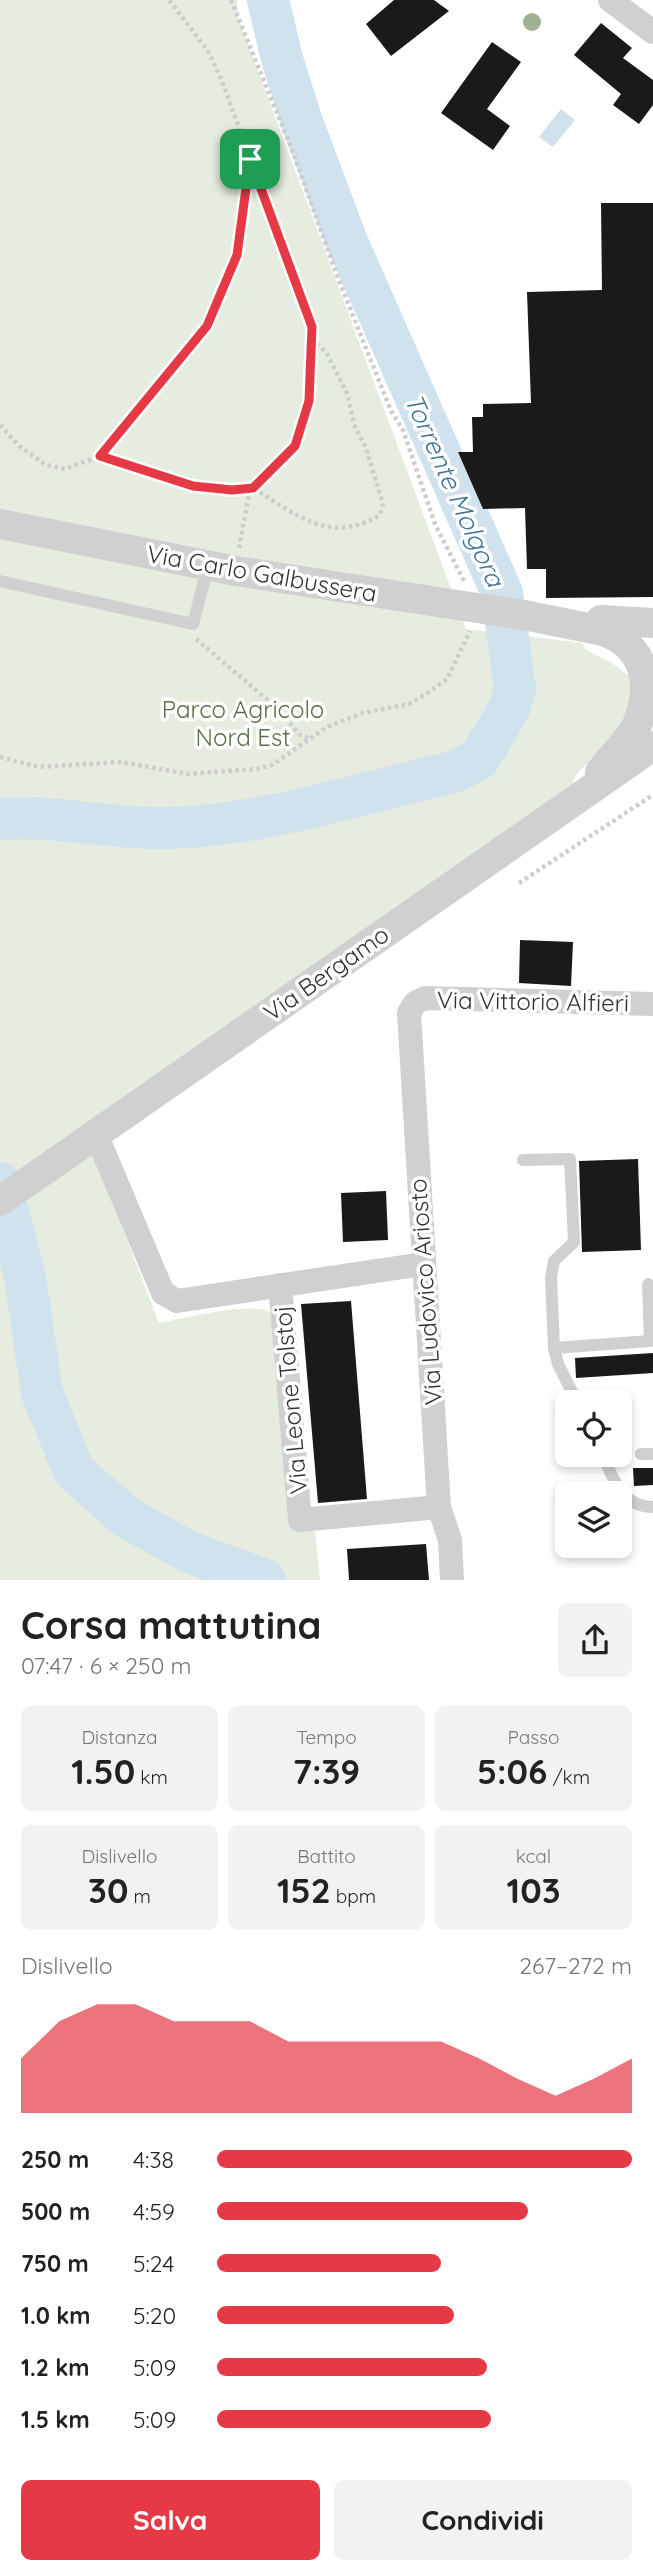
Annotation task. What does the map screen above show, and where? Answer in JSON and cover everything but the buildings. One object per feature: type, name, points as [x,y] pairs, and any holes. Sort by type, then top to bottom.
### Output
[{"type":"street","points":[[610,0],[653,32]]},
{"type":"street","name":"Via Carlo Galbussera","points":[[0,524],[222,568],[455,595],[524,615],[653,639]]},
{"type":"street","name":"Via Carlo Galbussera","points":[[524,615],[653,623]]},
{"type":"street","name":"Via Carlo Galbussera","points":[[580,797],[637,725],[646,698],[646,673],[639,654],[625,641],[606,632]]},
{"type":"street","name":"Via Bergamo","points":[[0,1201],[653,746]]},
{"type":"street","name":"Via Vittorio Alfieri","points":[[415,1003],[425,999],[653,1004]]},
{"type":"street","name":"Via Ludovico Ariosto","points":[[415,1003],[409,1013],[423,1264],[439,1507],[450,1540],[452,1580]]},
{"type":"street","points":[[96,1133],[163,1293],[177,1301],[280,1284]]},
{"type":"street","name":"Via Leone Tolstoj","points":[[423,1264],[280,1284],[300,1520],[439,1507]]},
{"type":"lane","points":[[0,581],[193,624],[222,568]]},
{"type":"lane","points":[[523,1160],[570,1159],[574,1242],[554,1261],[551,1278],[554,1348],[558,1364],[571,1390]]},
{"type":"lane","points":[[554,1348],[650,1341],[648,1284]]},
{"type":"lane","points":[[608,1467],[621,1494],[641,1507],[653,1507]]},
{"type":"path","points":[[169,0],[208,51],[312,327],[309,401],[303,426],[295,446],[249,494],[222,568]]},
{"type":"path","points":[[231,0],[291,147],[338,278],[391,411],[403,429],[455,595]]},
{"type":"path","points":[[0,425],[19,446],[47,465],[65,469],[100,456],[207,326],[237,255],[250,159]]},
{"type":"path","points":[[100,456],[193,486],[213,489],[253,488],[326,528],[352,529],[380,515],[383,504],[366,448],[355,427],[347,393],[327,354],[311,338]]},
{"type":"path","points":[[193,624],[194,636],[202,647],[276,707],[300,735],[310,739]]},
{"type":"path","points":[[0,757],[38,767],[120,762],[188,774],[257,769],[272,765],[327,727],[348,718],[409,704],[447,679],[468,639],[471,625]]},
{"type":"path","points":[[519,883],[650,796],[644,791]]},
{"type":"green space","name":"Parco Agricolo Nord Est","points":[[0,0],[237,0],[238,17],[466,629],[582,643],[586,650],[612,663],[632,678],[635,688],[621,734],[579,771],[573,780],[573,787],[84,1128],[159,1323],[235,1309],[271,1313],[289,1519],[314,1522],[320,1580],[0,1580]]},
{"type":"water","points":[[561,109],[575,120],[553,147],[539,137]]},
{"type":"waterway","name":"Torrente Molgora","points":[[0,819],[42,819],[165,828],[237,822],[310,808],[454,772],[479,759],[509,709],[515,689],[502,593],[347,242],[302,122],[282,59],[268,0]]},
{"type":"waterway","name":"Torrente Molgora","points":[[0,1183],[25,1277],[42,1393],[74,1471],[126,1517],[189,1552],[265,1580]]},
{"type":"route","points":[[250,159],[312,327],[309,401],[295,446],[270,474],[253,488],[232,490],[193,486],[100,456],[158,390],[207,326],[237,255],[250,159]]}]
